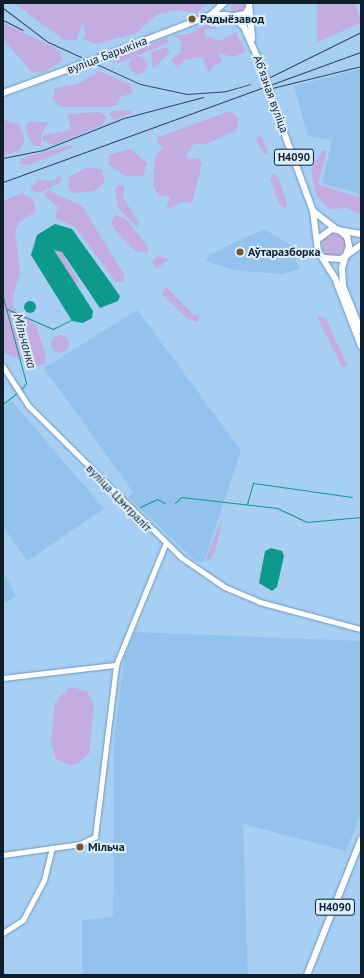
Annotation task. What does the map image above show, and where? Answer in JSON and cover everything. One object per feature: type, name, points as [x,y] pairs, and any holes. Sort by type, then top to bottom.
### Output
[{"type":"main road","name":"вуліца Барыкіна","points":[[3,93],[211,15],[225,3]]},
{"type":"main road","name":"Абʼязная вуліца","points":[[225,3],[232,16],[244,27],[252,44],[313,211]]},
{"type":"main road","name":"Абʼязная вуліца","points":[[232,16],[244,14],[250,5]]},
{"type":"main road","name":"Абʼязная вуліца","points":[[250,5],[252,44]]},
{"type":"main road","name":"вуліца Барыкіна","points":[[211,15],[232,16]]},
{"type":"main road","name":"Н4090","points":[[313,211],[338,230],[349,241],[341,276],[341,288],[361,346]]},
{"type":"main road","name":"Н4090","points":[[313,211],[318,239],[318,251],[341,288],[361,331]]},
{"type":"main road","points":[[318,239],[328,230],[338,230],[361,234]]},
{"type":"main road","points":[[323,257],[335,261],[361,245]]},
{"type":"main road","name":"Н4090","points":[[307,975],[361,839]]},
{"type":"street","name":"вуліца Цэнтраліт","points":[[3,366],[24,399],[165,545],[225,587],[260,602],[361,629]]},
{"type":"street","points":[[3,855],[80,844],[94,839],[116,665],[165,545]]},
{"type":"street","points":[[3,678],[116,665]]},
{"type":"street","points":[[3,933],[23,920],[44,880],[52,848]]},
{"type":"shaded area","points":[[238,0],[243,2],[245,7],[243,12],[238,14],[233,12],[231,7],[233,2]]},
{"type":"shaded area","points":[[14,3],[209,3],[196,13],[177,10],[158,14],[135,34],[95,44],[83,39],[86,32],[82,23],[77,40],[64,40]]},
{"type":"shaded area","points":[[317,3],[355,3],[361,23],[317,42]]},
{"type":"shaded area","points":[[210,22],[217,29],[204,29],[205,35],[220,41],[236,32],[246,52],[233,57],[218,53],[223,62],[214,65],[209,73],[202,57],[184,60],[177,68],[171,60],[181,52],[181,40],[173,36],[189,34]]},
{"type":"shaded area","points":[[3,23],[59,50],[63,60],[43,73],[32,72],[3,39]]},
{"type":"shaded area","points":[[166,38],[170,40],[166,44],[118,63],[113,62],[115,58]]},
{"type":"shaded area","points":[[166,47],[170,52],[153,69],[151,52]]},
{"type":"shaded area","points":[[138,56],[144,59],[147,65],[144,71],[138,74],[132,71],[129,65],[132,59]]},
{"type":"shaded area","points":[[361,69],[361,198],[355,192],[322,184],[333,135],[331,140],[308,136],[294,86]]},
{"type":"shaded area","points":[[99,71],[130,84],[133,93],[120,97],[117,105],[111,107],[63,107],[57,104],[53,97],[55,88],[78,84]]},
{"type":"shaded area","points":[[129,110],[132,113],[113,120],[110,114],[112,111]]},
{"type":"shaded area","points":[[230,111],[239,118],[236,131],[206,144],[194,144],[186,155],[189,159],[198,158],[202,164],[192,203],[182,202],[166,210],[170,197],[158,195],[153,186],[155,156],[163,148],[157,142],[158,137]]},
{"type":"shaded area","points":[[100,112],[107,117],[102,125],[54,145],[42,140],[44,135],[71,130],[67,114]]},
{"type":"shaded area","points":[[3,120],[19,124],[25,140],[20,150],[3,156]]},
{"type":"shaded area","points":[[29,122],[49,122],[41,135],[41,146],[35,146],[29,139],[25,126]]},
{"type":"shaded area","points":[[258,136],[263,138],[268,152],[266,155],[256,141]]},
{"type":"shaded area","points":[[70,145],[74,147],[28,165],[19,164],[23,158]]},
{"type":"shaded area","points":[[130,149],[147,163],[143,176],[125,176],[108,164],[109,155]]},
{"type":"shaded area","points":[[327,150],[318,184],[361,198],[361,215],[347,208],[329,209],[316,195],[311,170],[322,151]]},
{"type":"shaded area","points":[[86,168],[102,169],[105,182],[94,191],[73,193],[68,188],[69,177]]},
{"type":"shaded area","points":[[273,174],[278,177],[287,203],[285,209],[279,204],[270,179]]},
{"type":"shaded area","points":[[59,176],[62,179],[59,183],[39,193],[30,190],[37,180],[53,181]]},
{"type":"shaded area","points":[[118,185],[124,186],[123,197],[139,223],[137,227],[119,209],[115,190]]},
{"type":"shaded area","points":[[47,190],[82,206],[125,276],[123,282],[115,281],[75,227],[55,218],[58,207],[45,196]]},
{"type":"shaded area","points":[[22,193],[33,200],[36,211],[19,223],[15,232],[20,271],[12,303],[16,311],[36,325],[46,356],[45,363],[39,366],[3,353],[3,201]]},
{"type":"shaded area","points":[[115,215],[125,218],[148,247],[148,253],[135,251],[118,234],[111,223]]},
{"type":"shaded area","points":[[55,224],[72,229],[120,296],[118,301],[100,308],[62,252],[54,250],[93,311],[92,318],[83,323],[72,321],[31,255],[37,235]]},
{"type":"shaded area","points":[[264,229],[291,245],[299,269],[282,274],[233,270],[206,261],[210,254]]},
{"type":"shaded area","points":[[334,233],[343,236],[346,245],[343,254],[334,257],[325,254],[322,245],[325,236]]},
{"type":"shaded area","points":[[56,249],[62,252],[81,286],[75,284],[55,255]]},
{"type":"shaded area","points":[[158,256],[170,259],[156,269],[152,261]]},
{"type":"shaded area","points":[[166,287],[193,314],[200,315],[197,322],[188,319],[162,294]]},
{"type":"shaded area","points":[[28,301],[32,301],[36,307],[32,313],[28,313],[24,309],[24,305]]},
{"type":"shaded area","points":[[137,310],[241,450],[204,562],[196,561],[128,497],[133,492],[44,368]]},
{"type":"shaded area","points":[[316,315],[326,319],[348,367],[342,367]]},
{"type":"shaded area","points":[[60,335],[66,338],[69,344],[66,350],[60,353],[54,350],[51,344],[54,338]]},
{"type":"shaded area","points":[[12,401],[104,509],[27,561],[3,526],[3,408]]},
{"type":"shaded area","points":[[223,517],[215,552],[208,562],[206,558]]},
{"type":"shaded area","points":[[271,548],[282,551],[284,556],[277,587],[272,591],[259,583],[265,551]]},
{"type":"shaded area","points":[[6,576],[16,596],[3,604],[3,578]]},
{"type":"shaded area","points":[[134,632],[361,641],[360,817],[346,851],[243,824],[248,975],[82,975],[82,921],[113,916],[114,740],[124,659]]},
{"type":"shaded area","points":[[70,687],[87,691],[94,705],[89,754],[77,764],[69,765],[56,759],[51,743],[55,702]]},
{"type":"waterway","name":"Мільчанка","points":[[3,297],[26,383],[21,390]]},
{"type":"waterway","points":[[7,309],[53,329],[71,320]]},
{"type":"waterway","name":"Мільчанка","points":[[3,404],[18,392]]},
{"type":"waterway","points":[[247,504],[253,483],[352,497]]},
{"type":"waterway","points":[[175,503],[181,497],[277,508],[307,522],[361,517]]},
{"type":"waterway","points":[[140,507],[157,499],[165,503]]},
{"type":"railway","points":[[3,8],[48,42],[140,84],[187,94],[226,91],[250,84]]},
{"type":"railway","points":[[3,20],[23,30]]},
{"type":"railway","points":[[270,77],[361,32]]},
{"type":"railway","points":[[3,182],[361,52]]},
{"type":"railway","points":[[268,89],[361,66]]},
{"type":"railway","points":[[3,158],[43,150],[124,118],[203,97]]},
{"type":"place","name":"Радыёзавод","points":[[192,19]]},
{"type":"place","name":"Аўтаразборка","points":[[240,252]]},
{"type":"place","name":"Мільча","points":[[80,847]]}]
